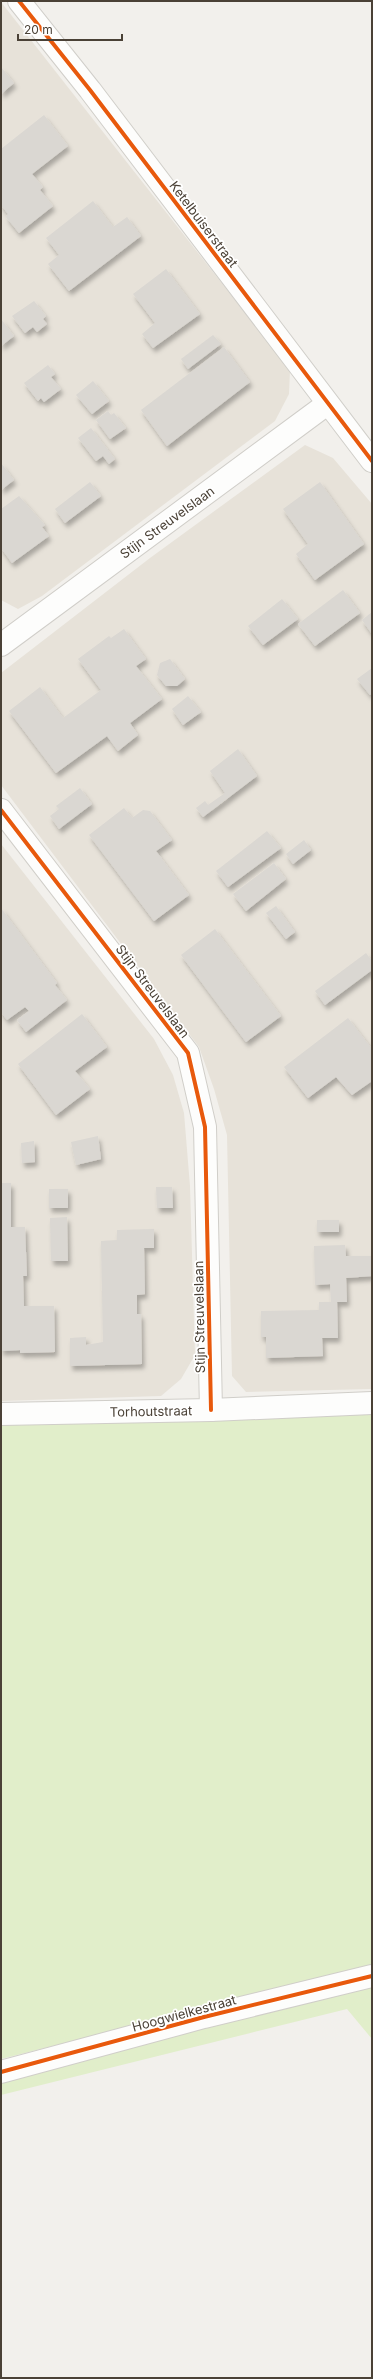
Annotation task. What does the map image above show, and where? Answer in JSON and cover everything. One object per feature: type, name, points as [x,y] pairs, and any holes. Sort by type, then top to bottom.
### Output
[{"type":"street","name":"Ketelbuiserstraat","points":[[19,1],[90,90],[326,404],[372,461]]},
{"type":"street","name":"Stijn Streuvelslaan","points":[[3,640],[326,404]]},
{"type":"street","name":"Stijn Streuvelslaan","points":[[1,810],[188,1053],[205,1127],[211,1410]]},
{"type":"street","name":"Torhoutstraat","points":[[1,1414],[211,1410],[372,1403]]},
{"type":"street","name":"Hoogwielkestraat","points":[[1,2072],[204,2017],[372,1976]]},
{"type":"shaded area","points":[[1,2],[290,370],[289,394],[275,421],[42,596],[18,609],[1,600]]},
{"type":"shaded area","points":[[305,445],[333,458],[372,504],[372,1389],[246,1392],[232,1376],[227,1135],[214,1089],[199,1047],[1,785],[1,673],[150,558]]},
{"type":"shaded area","points":[[1,844],[154,1039],[173,1075],[184,1113],[190,1186],[195,1355],[181,1379],[161,1396],[1,1401]]},
{"type":"green space","points":[[372,1412],[372,1965],[1,2059],[1,1424]]},
{"type":"green space","points":[[372,1984],[372,2039],[347,2009],[1,2095],[1,2081]]},
{"type":"building","points":[[1,67],[14,83],[1,94]]},
{"type":"building","points":[[44,115],[68,146],[32,174],[43,187],[40,190],[53,206],[19,233],[6,217],[8,214],[1,205],[1,149]]},
{"type":"building","points":[[93,201],[113,227],[127,217],[141,236],[69,291],[48,264],[59,255],[46,238]]},
{"type":"building","points":[[166,269],[200,314],[153,348],[142,334],[155,323],[133,294]]},
{"type":"building","points":[[34,301],[46,316],[43,319],[47,324],[37,332],[33,327],[25,333],[12,316]]},
{"type":"building","points":[[1,319],[14,336],[1,346]]},
{"type":"building","points":[[213,335],[221,344],[188,369],[181,359]]},
{"type":"building","points":[[224,347],[250,382],[167,446],[141,410]]},
{"type":"building","points":[[48,365],[55,374],[51,377],[61,389],[44,402],[41,398],[38,401],[24,383]]},
{"type":"building","points":[[93,381],[109,401],[92,414],[76,395]]},
{"type":"building","points":[[108,411],[111,415],[114,413],[126,428],[110,439],[96,420]]},
{"type":"building","points":[[91,428],[115,459],[109,464],[103,456],[96,461],[78,438]]},
{"type":"building","points":[[1,463],[14,480],[1,490]]},
{"type":"building","points":[[90,482],[101,496],[65,523],[55,509]]},
{"type":"building","points":[[320,482],[364,544],[315,580],[296,554],[308,544],[283,509]]},
{"type":"building","points":[[19,496],[45,525],[42,527],[49,536],[12,563],[1,548],[1,509]]},
{"type":"building","points":[[343,590],[360,613],[315,646],[298,624]]},
{"type":"building","points":[[282,599],[298,619],[263,645],[248,626]]},
{"type":"building","points":[[372,612],[372,634],[362,620]]},
{"type":"building","points":[[124,629],[146,659],[136,666],[162,699],[130,723],[138,735],[118,751],[107,736],[56,773],[9,711],[40,687],[63,718],[101,690],[78,659],[109,636],[111,638]]},
{"type":"building","points":[[170,659],[185,679],[177,686],[166,686],[157,675],[160,663]]},
{"type":"building","points":[[372,668],[372,694],[370,695],[357,679]]},
{"type":"building","points":[[188,696],[201,712],[183,725],[172,709]]},
{"type":"building","points":[[238,749],[257,776],[203,817],[196,808],[205,801],[208,805],[225,793],[210,771]]},
{"type":"building","points":[[80,788],[92,804],[59,829],[50,816],[59,809],[56,806]]},
{"type":"building","points":[[124,808],[132,818],[143,810],[150,811],[172,840],[156,851],[189,895],[154,921],[89,835]]},
{"type":"building","points":[[267,831],[281,848],[228,887],[216,871]]},
{"type":"building","points":[[304,840],[311,850],[293,864],[286,854]]},
{"type":"building","points":[[274,863],[286,879],[246,911],[233,894]]},
{"type":"building","points":[[276,906],[295,932],[286,939],[266,913]]},
{"type":"building","points":[[1,908],[57,983],[55,985],[67,1000],[26,1032],[17,1020],[29,1011],[25,1007],[7,1020],[1,1012]]},
{"type":"building","points":[[215,929],[281,1016],[246,1042],[181,955]]},
{"type":"building","points":[[366,953],[372,961],[372,970],[325,1005],[315,991]]},
{"type":"building","points":[[82,1014],[107,1047],[75,1071],[90,1089],[56,1115],[18,1064]]},
{"type":"building","points":[[348,1018],[372,1049],[372,1081],[352,1095],[336,1077],[308,1098],[284,1067]]},
{"type":"building","points":[[98,1136],[101,1159],[76,1165],[71,1142]]},
{"type":"building","points":[[34,1141],[35,1162],[22,1163],[21,1143]]},
{"type":"building","points":[[1,1183],[11,1183],[11,1227],[25,1227],[27,1276],[23,1276],[24,1306],[54,1306],[55,1352],[20,1353],[20,1350],[1,1351]]},
{"type":"building","points":[[156,1187],[172,1187],[173,1208],[157,1208]]},
{"type":"building","points":[[49,1189],[68,1189],[68,1208],[49,1208]]},
{"type":"building","points":[[67,1217],[68,1261],[51,1261],[50,1218]]},
{"type":"building","points":[[317,1220],[339,1220],[339,1232],[317,1232]]},
{"type":"building","points":[[154,1229],[154,1248],[144,1248],[145,1294],[137,1295],[137,1314],[141,1314],[142,1364],[70,1366],[70,1338],[86,1337],[86,1345],[103,1342],[101,1241],[117,1240],[117,1230]]},
{"type":"building","points":[[345,1245],[346,1256],[372,1256],[372,1276],[346,1278],[347,1302],[337,1302],[338,1338],[322,1338],[323,1356],[266,1358],[266,1337],[261,1337],[261,1311],[319,1310],[319,1302],[331,1302],[330,1284],[315,1285],[314,1246]]},
{"type":"cycle path","points":[[19,1],[90,90],[372,461]]},
{"type":"cycle path","points":[[1,810],[188,1053],[205,1127],[211,1410]]},
{"type":"cycle path","points":[[1,2072],[204,2017],[372,1976]]}]
